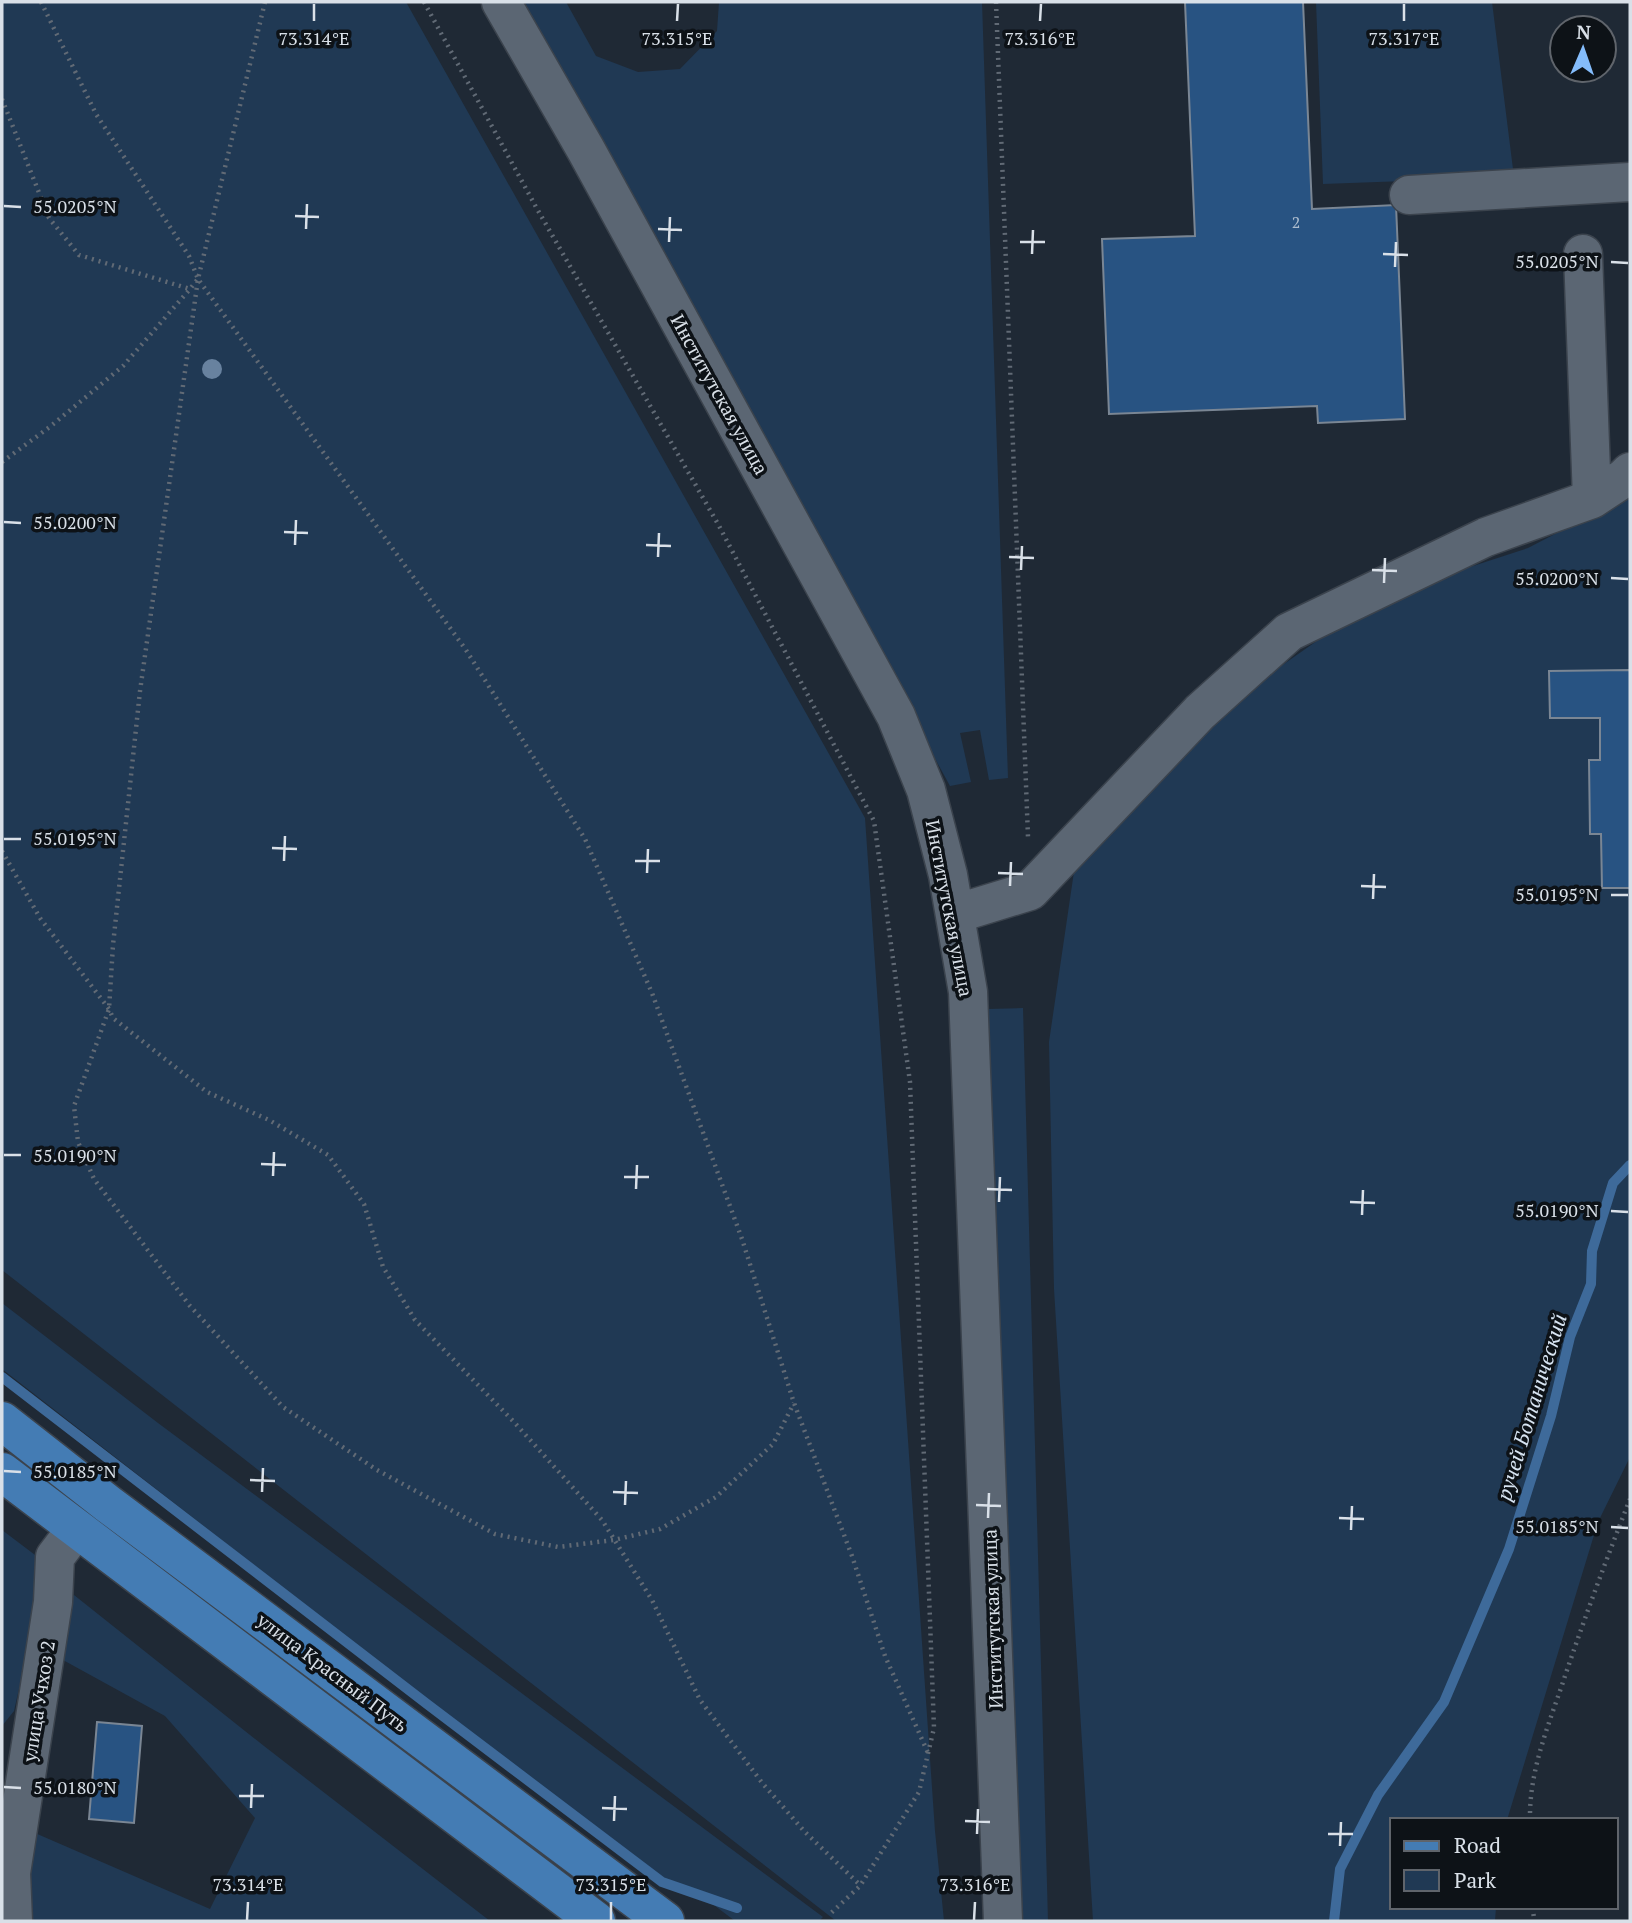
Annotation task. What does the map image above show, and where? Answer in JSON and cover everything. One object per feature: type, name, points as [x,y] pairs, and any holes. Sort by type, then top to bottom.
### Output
[{"type":"main road","name":"улица Красный Путь","points":[[2,1422],[665,1921]]},
{"type":"main road","points":[[2,1472],[596,1921]]},
{"type":"street","name":"Институтская улица","points":[[501,2],[586,150],[896,716],[926,790],[948,875],[968,992],[1003,1921]]},
{"type":"street","points":[[1409,195],[1630,182]]},
{"type":"street","points":[[1583,254],[1592,499]]},
{"type":"street","points":[[955,914],[1030,891],[1200,712],[1289,632],[1486,537],[1592,499],[1630,472]]},
{"type":"street","name":"улица Учхоз 2","points":[[13,1921],[6,1877],[53,1602],[55,1557],[76,1529]]},
{"type":"path","points":[[41,2],[96,114],[189,256],[198,279],[466,650],[584,839],[657,1006],[742,1239],[794,1402],[852,1556],[885,1656],[928,1753]]},
{"type":"path","points":[[265,2],[198,279],[141,691],[113,945],[109,1009],[74,1106],[78,1142],[94,1180],[190,1306],[283,1407],[377,1470],[495,1534],[558,1547],[614,1541],[660,1530],[716,1497],[773,1444],[794,1402]]},
{"type":"path","points":[[424,2],[536,207],[718,524],[874,821],[910,1082],[934,1728],[919,1792],[860,1886],[830,1914]]},
{"type":"path","points":[[996,2],[1030,891]]},
{"type":"path","points":[[2,99],[49,218],[79,256],[190,289]]},
{"type":"path","points":[[2,462],[51,426],[123,366],[198,279]]},
{"type":"path","points":[[2,851],[40,918],[113,1018],[207,1092],[269,1121],[328,1155],[364,1204],[383,1267],[415,1320],[602,1520],[652,1600],[700,1700],[763,1783],[805,1832],[860,1886]]},
{"type":"path","points":[[1530,1818],[1538,1755],[1596,1584],[1630,1499]]},
{"type":"green space","points":[[2,2],[406,2],[865,818],[935,1831],[944,1921],[836,1921],[2,1270]]},
{"type":"green space","points":[[522,2],[566,2],[596,56],[638,72],[680,69],[717,31],[719,2],[982,2],[1008,778],[989,780],[980,730],[960,733],[971,782],[950,786]]},
{"type":"green space","points":[[1316,2],[1492,2],[1514,177],[1323,184]]},
{"type":"green space","points":[[1630,495],[1630,1457],[1598,1522],[1508,1818],[1390,1818],[1390,1909],[1496,1909],[1495,1921],[1093,1921],[1054,1289],[1049,1042],[1076,858],[1211,715],[1381,596],[1528,548]]},
{"type":"green space","points":[[1023,1008],[1048,1921],[1012,1921],[988,1009]]},
{"type":"green space","points":[[2,1303],[158,1423],[823,1917],[819,1921],[735,1921],[702,1896],[656,1878],[2,1369]]},
{"type":"green space","points":[[2,1530],[47,1564],[14,1711],[2,1726]]},
{"type":"green space","points":[[74,1595],[490,1921],[21,1921],[35,1833],[210,1909],[255,1818],[165,1716],[63,1660],[59,1602]]},
{"type":"building","points":[[1185,2],[1303,2],[1312,209],[1396,205],[1405,419],[1318,423],[1317,406],[1109,414],[1102,239],[1195,236]]},
{"type":"building","points":[[1630,670],[1630,888],[1602,888],[1601,834],[1590,834],[1589,760],[1600,760],[1600,718],[1550,718],[1549,671]]},
{"type":"building","points":[[97,1722],[142,1726],[134,1823],[89,1819]]},
{"type":"waterway","name":"ручей Ботанический","points":[[1334,1921],[1340,1869],[1378,1795],[1444,1702],[1509,1549],[1551,1416],[1570,1337],[1591,1284],[1592,1251],[1613,1183],[1630,1165]]},
{"type":"waterway","points":[[2,1377],[662,1882],[737,1908]]}]
